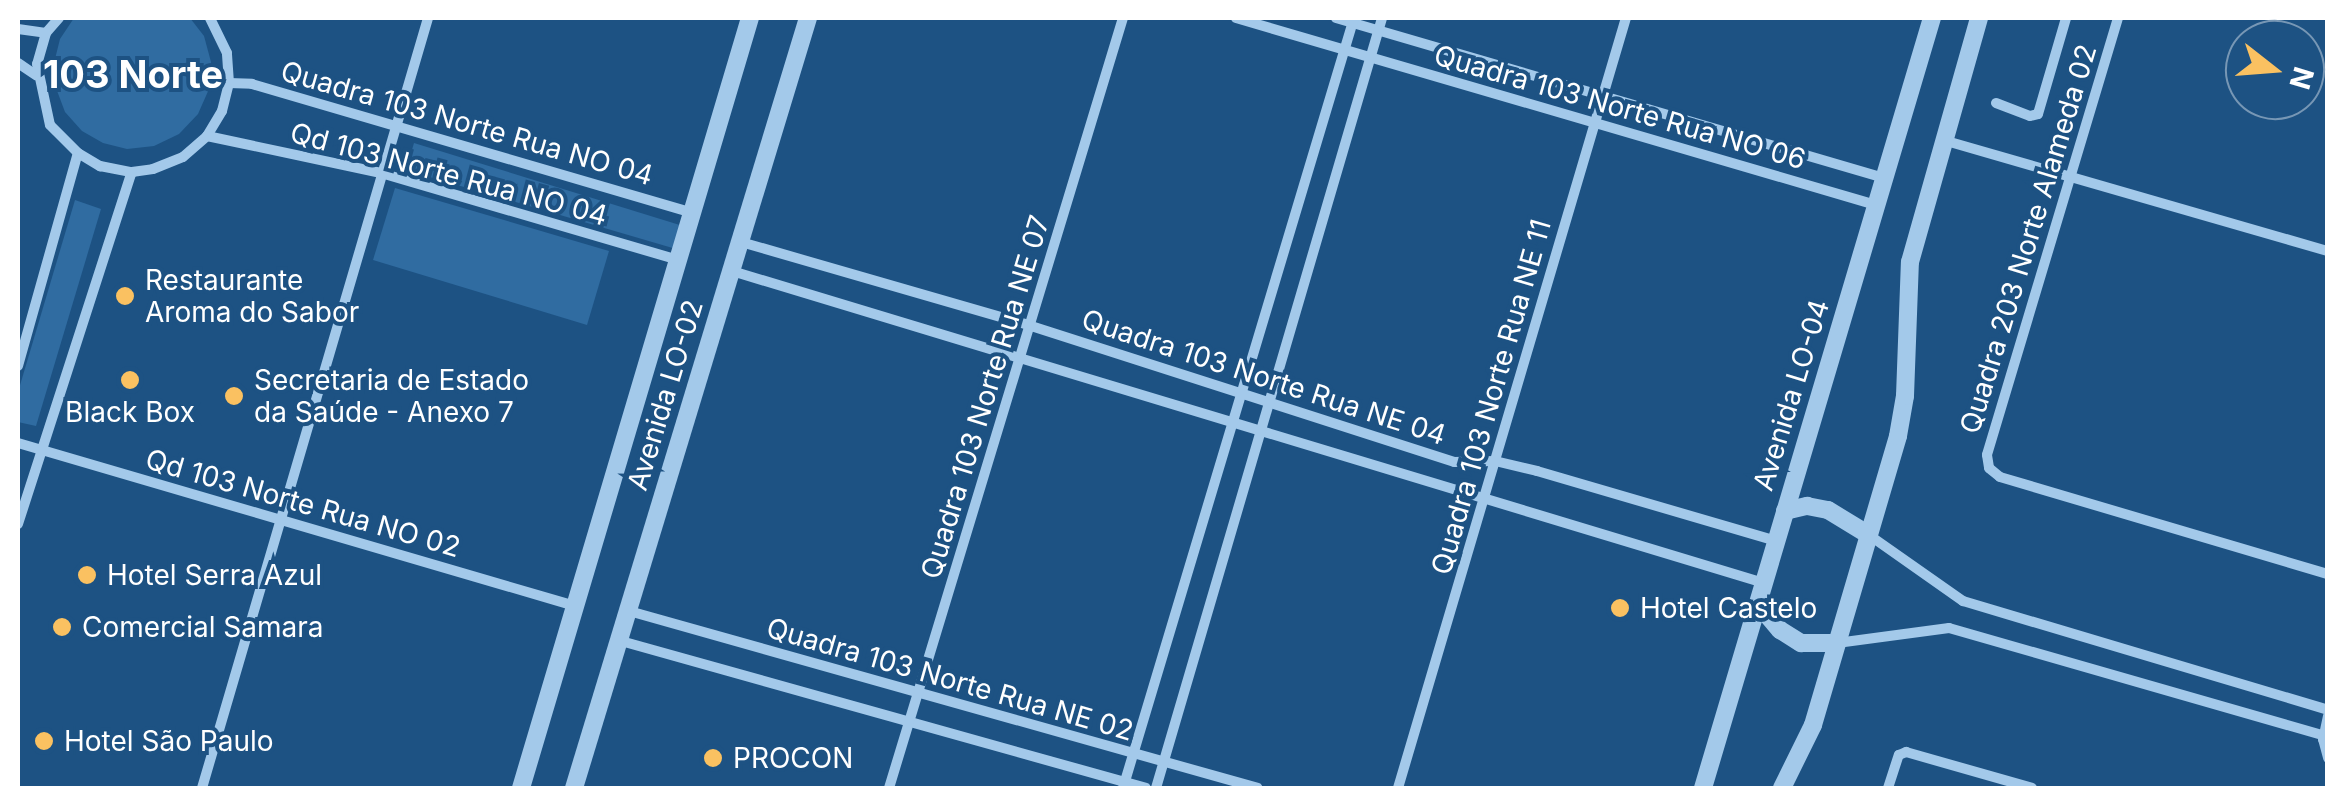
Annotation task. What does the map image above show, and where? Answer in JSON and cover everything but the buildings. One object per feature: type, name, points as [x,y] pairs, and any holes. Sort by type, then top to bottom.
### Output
[{"type":"street","points":[[59,18],[46,33],[36,75],[50,125],[78,153],[100,166],[132,172],[183,157],[207,136],[222,111],[229,83],[227,53],[210,18]]},
{"type":"street","points":[[202,788],[278,518],[428,18]]},
{"type":"street","name":"Avenida LO-02","points":[[520,788],[750,18]]},
{"type":"street","name":"Avenida LO-02","points":[[574,788],[808,18]]},
{"type":"street","name":"Quadra 103 Norte Rua NE 07","points":[[889,788],[1123,18]]},
{"type":"street","name":"Quadra 103 Norte Rua NO 06","points":[[1236,18],[1595,126],[1876,204]]},
{"type":"street","name":"Quadra 103 Norte Rua NO 06","points":[[1336,18],[1884,178]]},
{"type":"street","points":[[1156,788],[1382,18]]},
{"type":"street","name":"Quadra 103 Norte Rua NE 11","points":[[1398,788],[1626,18]]},
{"type":"street","name":"Avenida LO-04","points":[[1703,788],[1932,18]]},
{"type":"street","points":[[1782,788],[1809,736],[1898,436],[1905,390],[1910,262],[1979,18]]},
{"type":"street","points":[[1996,103],[2030,116],[2038,114],[2066,18]]},
{"type":"street","name":"Quadra 203 Norte Alameda 02","points":[[2118,18],[1987,455],[1992,472],[2328,574]]},
{"type":"street","points":[[1124,787],[1353,20]]},
{"type":"street","points":[[18,29],[46,33]]},
{"type":"street","points":[[18,62],[36,75]]},
{"type":"street","name":"Quadra 103 Norte Rua NO 04","points":[[229,83],[252,84],[692,213]]},
{"type":"street","name":"Qd 103 Norte Rua NO 04","points":[[207,136],[380,173],[678,260]]},
{"type":"street","points":[[1942,140],[2328,251]]},
{"type":"street","points":[[18,366],[78,153]]},
{"type":"street","points":[[18,524],[132,172]]},
{"type":"street","name":"Quadra 103 Norte Rua NE 04","points":[[740,242],[1028,325],[1454,462],[1495,461],[1776,541]]},
{"type":"street","points":[[732,271],[1764,583]]},
{"type":"street","name":"Qd 103 Norte Rua NO 02","points":[[18,443],[575,606]]},
{"type":"street","points":[[1785,511],[1807,506],[1828,510],[1962,602],[2328,713],[2323,735],[2328,758]]},
{"type":"street","points":[[1758,604],[1780,630],[1800,643],[1837,644],[1950,628],[2323,735]]},
{"type":"street","name":"Quadra 103 Norte Rua NE 02","points":[[630,612],[1258,788]]},
{"type":"street","name":"Quadra 103 Norte Rua NE 02","points":[[620,642],[1124,787],[1146,788]]},
{"type":"street","points":[[1888,788],[1901,752],[2032,788]]},
{"type":"shaded area","points":[[74,18],[190,18],[204,36],[211,62],[209,89],[198,114],[179,134],[154,146],[127,149],[103,143],[82,131],[65,112],[56,88],[54,63],[60,39]]},
{"type":"shaded area","points":[[414,143],[683,226],[676,249],[406,170]]},
{"type":"shaded area","points":[[395,188],[609,251],[587,325],[373,260]]},
{"type":"shaded area","points":[[75,200],[101,209],[36,426],[18,422],[18,392]]},
{"type":"place","name":"Restaurante Aroma do Sabor","points":[[125,296]]},
{"type":"place","name":"Black Box","points":[[130,380]]},
{"type":"place","name":"Secretaria de Estado da Saúde - Anexo 7","points":[[234,396]]},
{"type":"place","name":"Hotel Serra Azul","points":[[87,575]]},
{"type":"place","name":"Hotel Castelo","points":[[1620,608]]},
{"type":"place","name":"Comercial Samara","points":[[62,627]]},
{"type":"place","name":"Hotel São Paulo","points":[[44,741]]},
{"type":"place","name":"PROCON","points":[[713,758]]},
{"type":"district","name":"103 Norte","points":[[133,75]]}]
